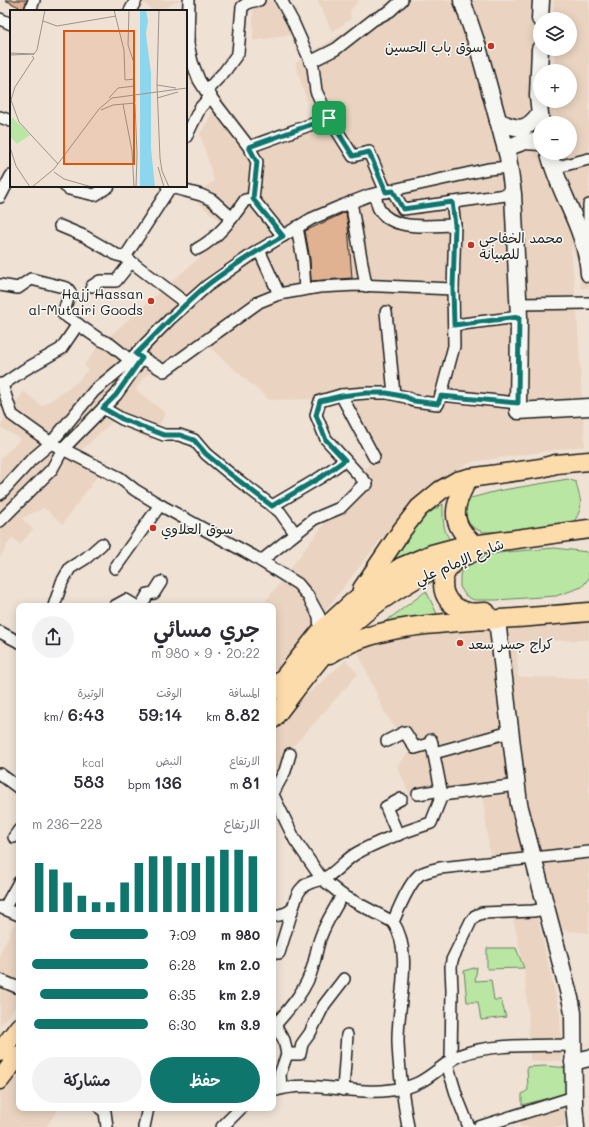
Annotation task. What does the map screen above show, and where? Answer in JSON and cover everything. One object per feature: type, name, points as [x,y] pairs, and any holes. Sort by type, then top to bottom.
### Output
[{"type":"main road","points":[[354,601],[402,530],[419,508],[441,490],[457,481],[469,478],[541,468],[556,464],[589,461]]},
{"type":"main road","points":[[541,468],[559,471],[589,469]]},
{"type":"main road","points":[[469,478],[456,503],[456,515],[459,527],[466,537],[475,545]]},
{"type":"main road","points":[[509,540],[589,529]]},
{"type":"main road","name":"شارع الإمام علي","points":[[276,714],[307,665],[320,632],[372,586],[401,567],[432,554],[458,547],[509,540]]},
{"type":"main road","name":"شارع الإمام علي","points":[[276,684],[307,665],[383,600],[411,581],[456,559],[509,540]]},
{"type":"main road","points":[[456,559],[445,571],[442,582],[446,597],[452,604],[462,610],[473,612],[589,604]]},
{"type":"main road","points":[[307,665],[351,643],[379,634],[413,626],[589,612]]},
{"type":"main road","points":[[0,1080],[13,1059],[16,1043]]},
{"type":"street","points":[[30,10],[34,0]]},
{"type":"street","points":[[131,10],[136,0]]},
{"type":"street","points":[[187,135],[209,93],[238,53],[242,7],[249,2],[259,0]]},
{"type":"street","points":[[281,0],[293,22],[313,67],[316,91],[329,118],[353,156],[369,152],[385,192],[403,209],[513,194]]},
{"type":"street","points":[[310,62],[336,49],[373,20],[390,11],[402,0]]},
{"type":"street","points":[[462,0],[478,47],[508,157],[513,194],[519,310],[518,411],[589,407]]},
{"type":"street","points":[[540,12],[541,0]]},
{"type":"street","points":[[187,1],[188,44],[192,62],[199,80],[249,147],[257,162],[253,199],[283,236]]},
{"type":"street","points":[[0,19],[10,24]]},
{"type":"street","points":[[540,56],[538,96],[540,116]]},
{"type":"street","points":[[0,117],[10,121]]},
{"type":"street","points":[[249,147],[329,118]]},
{"type":"street","points":[[498,121],[511,128],[523,128],[533,123]]},
{"type":"street","points":[[506,148],[525,141],[533,142]]},
{"type":"street","points":[[577,159],[589,159]]},
{"type":"street","points":[[551,160],[581,240],[589,267]]},
{"type":"street","points":[[0,494],[31,460],[51,443],[94,391],[136,357],[187,304],[207,286],[259,250],[311,219],[351,202],[385,192],[488,169],[509,167]]},
{"type":"street","points":[[0,197],[10,178]]},
{"type":"street","points":[[66,187],[69,189],[95,195],[107,187]]},
{"type":"street","points":[[92,286],[100,281],[116,281],[170,187],[212,200],[232,218]]},
{"type":"street","points":[[385,192],[379,209],[387,218],[396,223],[406,225],[455,225]]},
{"type":"street","points":[[198,249],[210,242],[232,218],[245,200],[253,199]]},
{"type":"street","points":[[351,202],[366,286]]},
{"type":"street","points":[[440,400],[454,346],[453,289],[455,225],[452,202]]},
{"type":"street","points":[[589,205],[589,274]]},
{"type":"street","points":[[60,226],[84,236],[128,260],[187,304]]},
{"type":"street","points":[[297,227],[303,260],[305,289]]},
{"type":"street","points":[[259,250],[279,294]]},
{"type":"street","points":[[0,285],[18,288],[31,279],[67,288],[70,292],[63,314],[99,339],[164,371],[259,302],[279,294],[319,287],[366,286],[453,289]]},
{"type":"street","points":[[454,325],[519,310],[589,303]]},
{"type":"street","points":[[386,312],[394,394]]},
{"type":"street","points":[[78,324],[61,349],[1,385],[12,415],[51,443],[120,478],[135,490],[160,505],[261,561],[298,584],[308,596],[319,616],[320,632]]},
{"type":"street","points":[[0,521],[52,468],[63,449],[116,395],[136,357]]},
{"type":"street","points":[[261,561],[314,519],[340,508],[361,487],[367,484],[326,440],[316,415],[320,401],[341,396],[366,393],[394,394],[414,401],[440,400],[518,403]]},
{"type":"street","points":[[341,396],[374,457]]},
{"type":"street","points":[[103,408],[122,419],[164,435],[180,435],[194,440],[206,454],[280,512],[295,533]]},
{"type":"street","points":[[272,506],[321,477],[345,460]]},
{"type":"street","points":[[115,568],[160,505]]},
{"type":"street","points":[[55,603],[62,582],[70,568],[86,558],[102,544]]},
{"type":"street","points":[[143,603],[148,594],[154,593],[162,582]]},
{"type":"street","points":[[121,603],[126,600],[131,603]]},
{"type":"street","points":[[497,620],[519,804],[573,1013],[573,1062],[576,1127]]},
{"type":"street","points":[[0,633],[16,641]]},
{"type":"street","points":[[387,741],[406,732],[415,748],[510,732]]},
{"type":"street","points":[[279,953],[288,928],[292,910],[302,888],[310,882],[328,876],[346,860],[357,853],[398,835],[431,823],[442,792],[432,746]]},
{"type":"street","points":[[276,788],[285,771],[290,754]]},
{"type":"street","points":[[0,774],[16,786]]},
{"type":"street","points":[[418,794],[517,785]]},
{"type":"street","points":[[398,835],[386,807],[401,799]]},
{"type":"street","points":[[276,800],[295,840],[322,879],[342,895],[393,922],[398,929],[404,952],[398,1035],[401,1089],[408,1127]]},
{"type":"street","points":[[393,922],[412,885],[419,876],[427,871],[440,868],[589,852]]},
{"type":"street","points":[[16,887],[2,908],[16,914]]},
{"type":"street","points":[[276,1022],[289,1010],[305,987],[314,966],[316,951],[321,935],[342,895]]},
{"type":"street","points":[[469,1127],[457,1098],[449,1062],[452,960],[471,921],[475,916],[482,913],[533,911],[546,908]]},
{"type":"street","points":[[276,916],[284,915],[292,910]]},
{"type":"street","points":[[287,1054],[300,1054],[302,1044],[310,1033],[324,1005],[344,979]]},
{"type":"street","points":[[0,980],[16,987]]},
{"type":"street","points":[[276,1027],[284,1040],[287,1054],[280,1074],[277,1090],[305,1086],[343,1090],[378,1091],[401,1089],[418,1083],[449,1062],[473,1050],[506,1047],[573,1046]]},
{"type":"street","points":[[343,1090],[347,1035]]},
{"type":"street","points":[[573,1062],[589,1058]]},
{"type":"street","points":[[479,1127],[501,1123],[574,1097]]},
{"type":"street","points":[[104,1111],[106,1127]]},
{"type":"street","points":[[144,1127],[147,1111]]},
{"type":"street","points":[[222,1127],[238,1111]]},
{"type":"shaded area","points":[[140,0],[182,0],[163,10],[152,10]]},
{"type":"shaded area","points":[[253,0],[286,0],[296,34],[253,41]]},
{"type":"shaded area","points":[[317,0],[359,0],[350,11],[351,19],[332,32]]},
{"type":"shaded area","points":[[395,0],[532,0],[533,56],[537,56],[544,64],[533,64],[533,108],[554,108],[555,116],[533,116],[533,160],[577,160],[577,116],[555,116],[555,108],[577,108],[577,64],[555,64],[554,56],[577,56],[577,12],[554,12],[553,0],[589,0],[589,288],[581,288],[577,259],[571,246],[577,313],[585,446],[472,462],[428,486],[378,543],[276,674],[276,603],[264,603],[373,459],[340,399],[269,400],[200,339],[143,378],[136,390],[166,413],[151,440],[112,422],[71,460],[100,472],[63,524],[44,508],[22,518],[33,529],[20,545],[12,537],[0,558],[0,459],[20,439],[0,426],[24,391],[42,406],[77,382],[88,369],[84,365],[99,345],[231,230],[191,197],[214,181],[200,134],[221,97],[258,146],[315,128],[295,63]]},
{"type":"shaded area","points":[[589,619],[589,640],[524,641],[517,649],[518,677],[589,678],[589,933],[559,930],[521,854],[490,858],[482,789],[412,800],[397,766],[411,749],[386,715],[354,644],[503,626]]},
{"type":"shaded area","points":[[346,660],[358,674],[290,750],[276,788],[276,726],[293,707]]},
{"type":"shaded area","points":[[512,914],[537,916],[560,1014],[562,1061],[530,1061],[524,968]]},
{"type":"shaded area","points":[[16,920],[16,1006],[0,1026],[0,953]]},
{"type":"shaded area","points":[[16,1063],[16,1111],[57,1111],[46,1127],[0,1127],[0,1085]]},
{"type":"shaded area","points":[[565,1104],[565,1127],[520,1127],[519,1116]]},
{"type":"green space","points":[[568,479],[576,482],[581,502],[580,511],[574,522],[551,527],[505,532],[483,532],[474,528],[467,522],[465,508],[471,498],[497,491]]},
{"type":"green space","points":[[443,504],[443,519],[446,533],[451,541],[380,573],[404,540],[426,515]]},
{"type":"green space","points":[[555,548],[587,552],[589,557],[589,578],[582,587],[556,596],[474,600],[466,596],[460,587],[462,567],[476,557],[506,552]]},
{"type":"green space","points":[[426,591],[439,618],[374,630],[421,595]]},
{"type":"green space","points":[[487,948],[516,948],[524,968],[487,969]]},
{"type":"green space","points":[[477,967],[475,981],[491,980],[494,1000],[501,1000],[506,1017],[481,1020],[478,1002],[467,1002],[464,971]]},
{"type":"green space","points":[[545,1066],[570,1068],[571,1092],[522,1105],[522,1094],[528,1090],[527,1067]]},
{"type":"building","points":[[5,0],[27,0],[23,10],[18,10],[19,7]]},
{"type":"building","points":[[346,212],[352,278],[311,281],[310,259],[305,231]]},
{"type":"place","name":"سوق باب الحسين","points":[[491,46]]},
{"type":"place","name":"محمد الخفاجي للصيانه","points":[[471,245]]},
{"type":"place","name":"Hajj Hassan al-Mutairi Goods","points":[[151,301]]},
{"type":"place","name":"سوق العلاوي","points":[[153,528]]},
{"type":"place","name":"كراج جسر سعد","points":[[460,643]]},
{"type":"route","points":[[329,118],[353,156],[369,152],[386,192],[393,191],[403,209],[452,202],[455,225],[453,289],[454,325],[519,317],[518,403],[478,398],[441,396],[438,404],[414,401],[406,397],[387,393],[366,393],[341,396],[320,401],[316,415],[326,440],[345,460],[321,477],[272,506],[206,454],[194,440],[180,435],[164,435],[122,419],[103,408],[116,395],[142,358],[136,354],[170,319],[207,286],[252,254],[283,236],[253,199],[257,162],[249,147],[329,118]]}]
